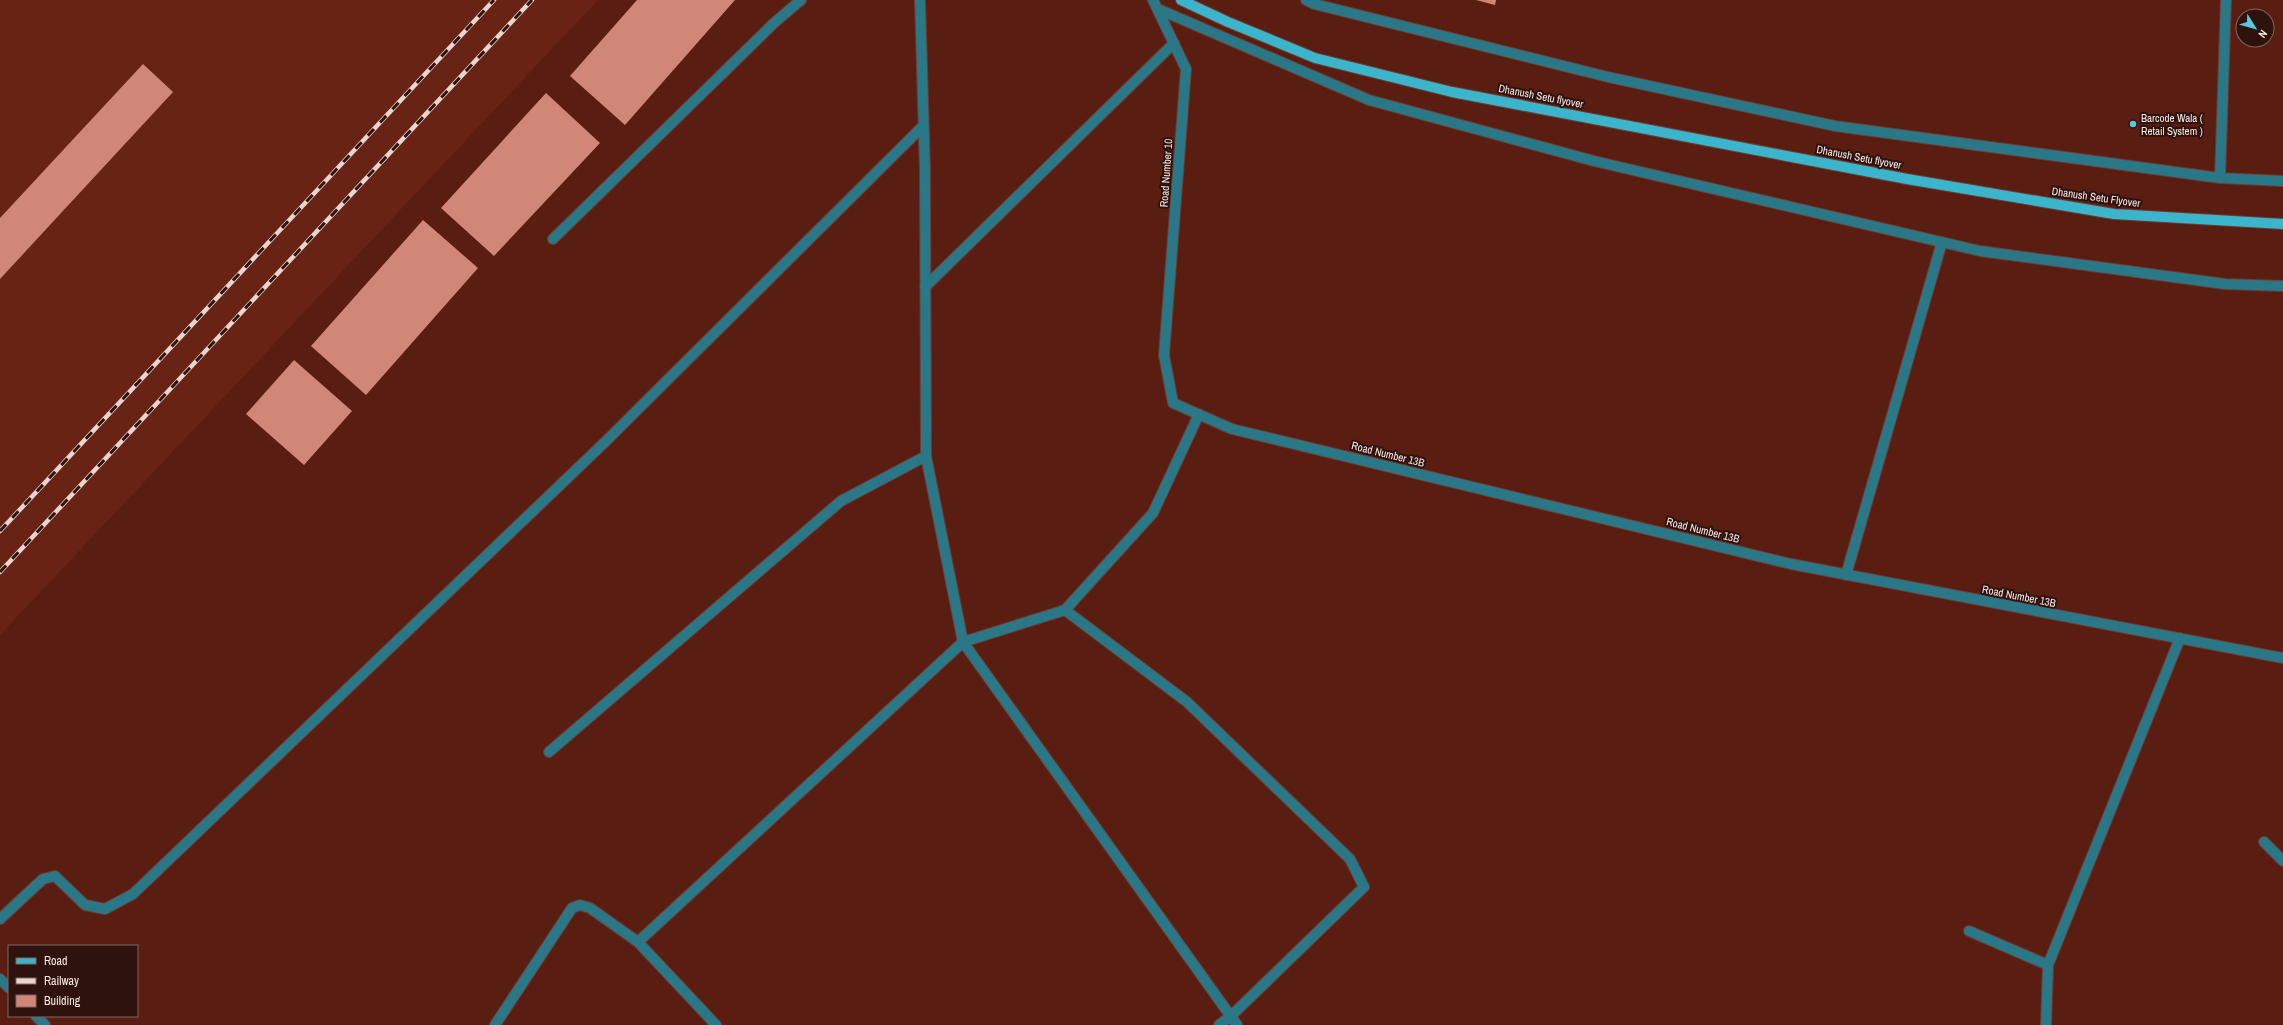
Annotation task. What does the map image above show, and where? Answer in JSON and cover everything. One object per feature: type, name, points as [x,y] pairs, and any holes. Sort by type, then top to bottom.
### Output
[{"type":"main road","name":"Dhanush Setu flyover","points":[[1181,0],[1228,22],[1315,58],[1422,84],[1907,179]]},
{"type":"main road","name":"Dhanush Setu Flyover","points":[[1907,179],[2114,214],[2283,224]]},
{"type":"street","points":[[553,239],[774,23],[800,0]]},
{"type":"street","points":[[920,0],[922,127],[925,170],[926,456],[963,642],[1237,1025]]},
{"type":"street","name":"Road Number 10","points":[[1153,0],[1186,69],[1164,355]]},
{"type":"street","points":[[1306,0],[1314,4],[1608,77],[1834,126],[2220,178],[2283,181]]},
{"type":"street","points":[[2220,178],[2226,0]]},
{"type":"street","points":[[1158,9],[1369,100],[1594,160],[1980,250],[2217,283],[2283,286]]},
{"type":"street","points":[[925,287],[1174,43]]},
{"type":"street","points":[[0,920],[43,879],[55,876],[85,905],[105,909],[133,894],[605,442],[922,127]]},
{"type":"street","points":[[1846,575],[1942,242]]},
{"type":"street","name":"Road Number 13B","points":[[1164,355],[1173,403],[1232,429],[1784,562],[2283,658]]},
{"type":"street","points":[[638,942],[963,642],[1065,610],[1153,513],[1199,414]]},
{"type":"street","points":[[549,752],[841,501],[926,456]]},
{"type":"street","points":[[1065,610],[1187,702],[1350,860],[1364,887],[1231,1016],[1219,1025]]},
{"type":"street","points":[[2046,1025],[2048,965],[2180,638]]},
{"type":"street","points":[[2264,842],[2283,861]]},
{"type":"street","points":[[495,1025],[572,908],[580,905],[590,908],[638,942],[716,1025]]},
{"type":"street","points":[[1969,931],[2048,965]]},
{"type":"street","points":[[0,979],[8,987]]},
{"type":"street","points":[[37,1017],[45,1025]]},
{"type":"shaded area","points":[[0,0],[598,0],[0,635]]},
{"type":"building","points":[[637,0],[735,0],[625,125],[570,76]]},
{"type":"building","points":[[1476,0],[1496,0],[1495,5]]},
{"type":"building","points":[[143,64],[173,92],[0,279],[0,218]]},
{"type":"building","points":[[546,93],[600,143],[494,256],[441,208]]},
{"type":"building","points":[[423,220],[478,268],[366,395],[311,346]]},
{"type":"building","points":[[294,360],[352,411],[304,465],[246,414]]},
{"type":"railway","points":[[0,531],[494,0]]},
{"type":"railway","points":[[0,572],[532,0]]},
{"type":"place","name":"Barcode Wala ( Retail System )","points":[[2133,124]]}]
